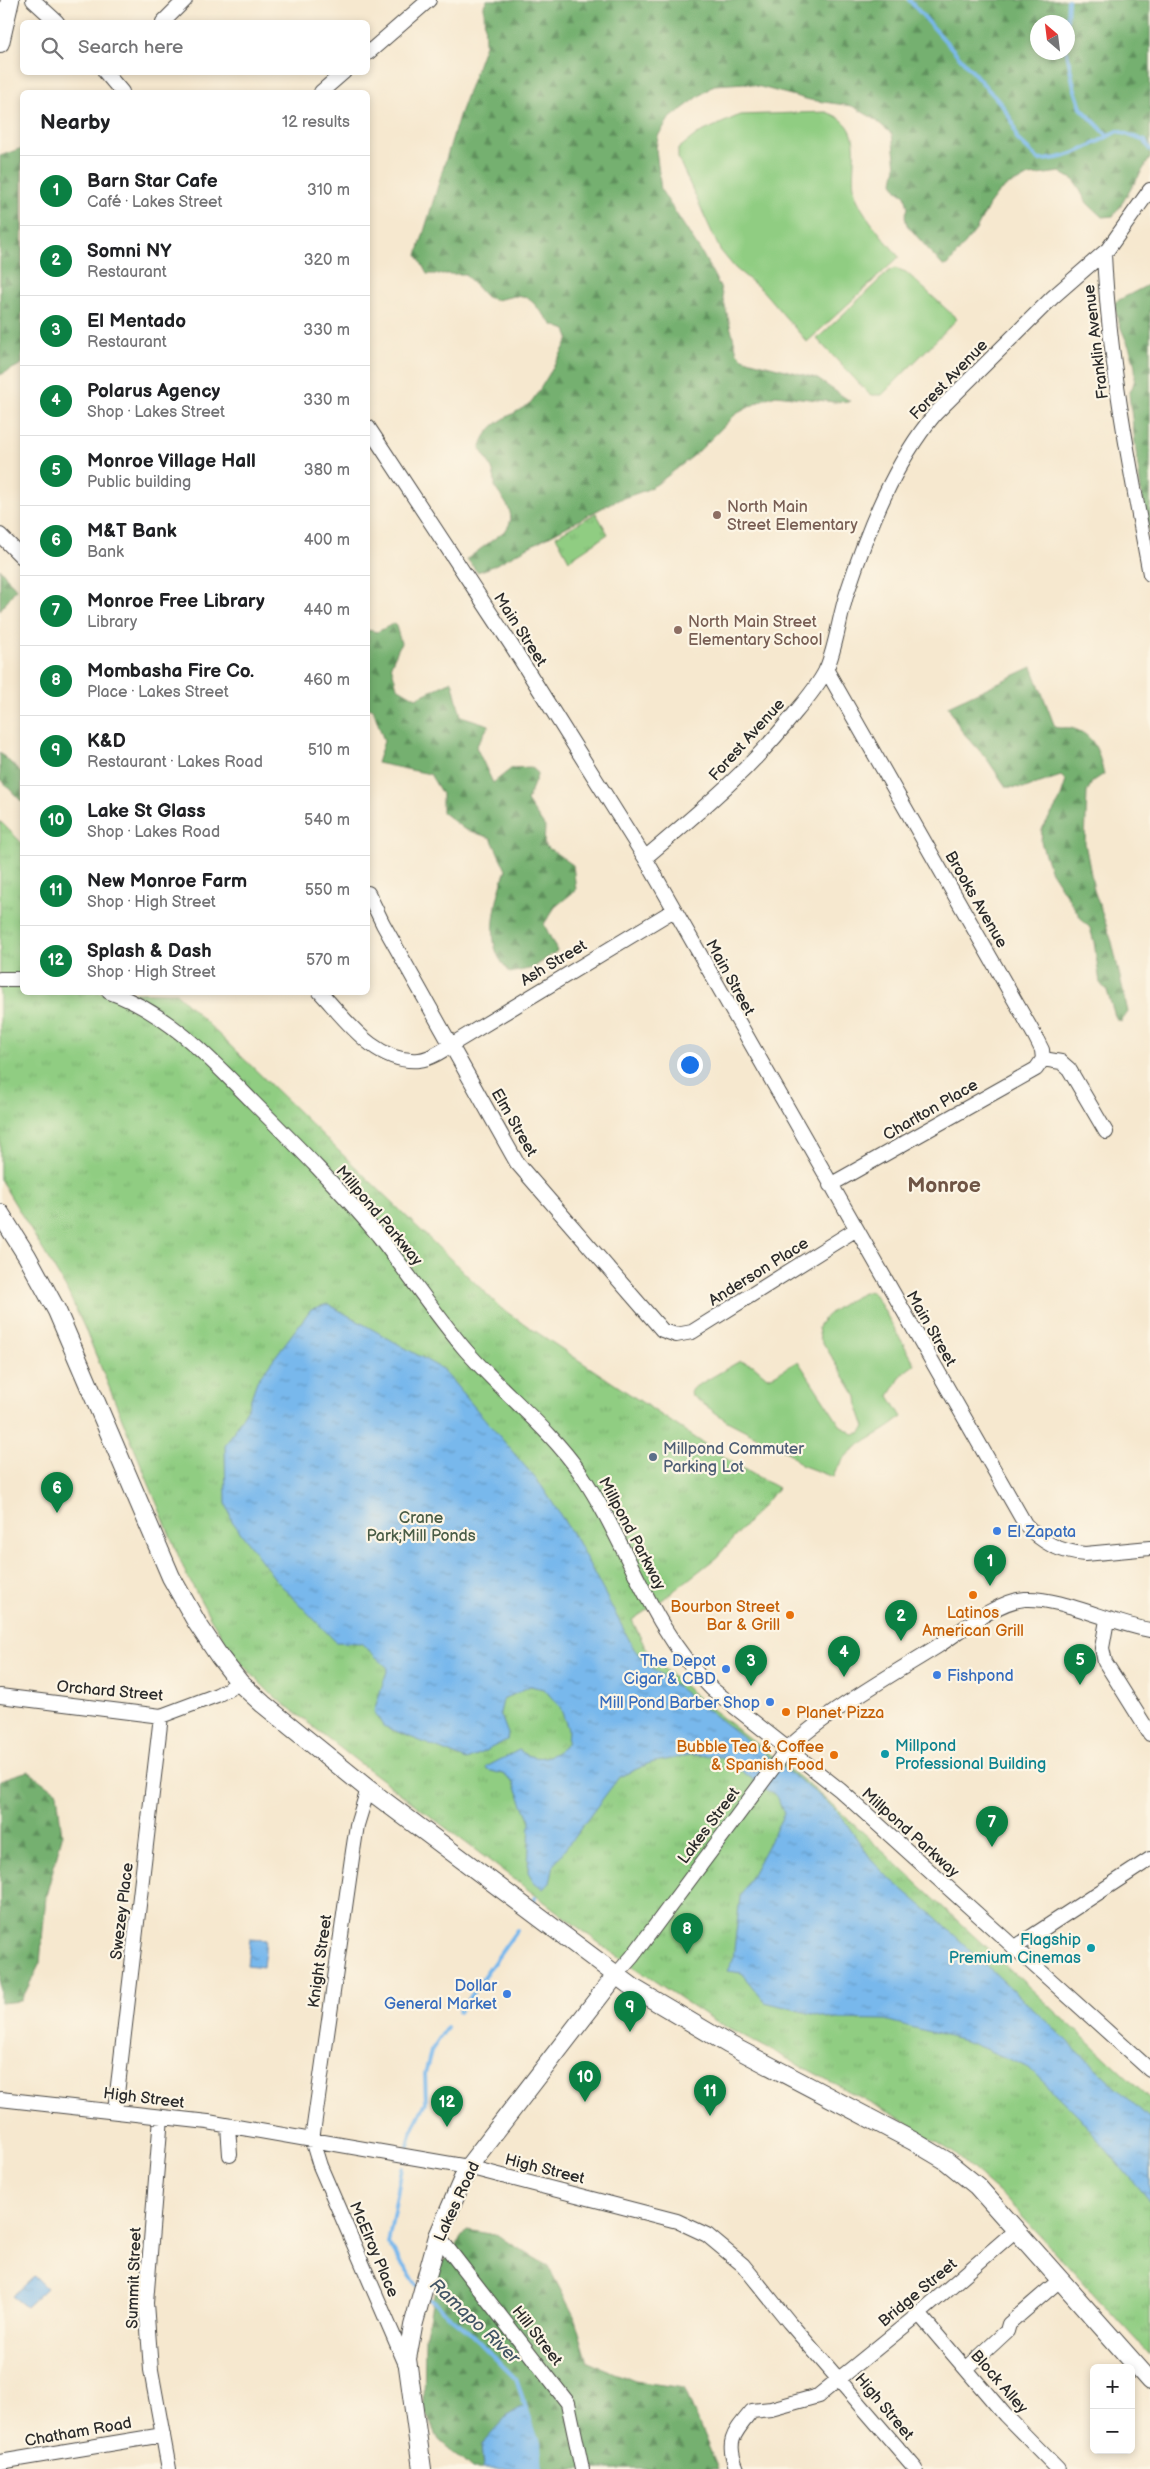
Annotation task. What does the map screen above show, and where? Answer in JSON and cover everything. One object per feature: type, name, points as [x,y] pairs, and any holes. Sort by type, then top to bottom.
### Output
[{"type":"main road","points":[[0,43],[10,0]]},
{"type":"main road","points":[[0,1213],[27,1256],[57,1311],[171,1577],[197,1623],[219,1656],[240,1682],[262,1704],[368,1789],[616,1975],[693,2025],[913,2141],[945,2160],[977,2186],[1017,2229],[1150,2382]]},
{"type":"main road","name":"Lakes Road","points":[[422,2469],[408,2359],[413,2326],[438,2236],[468,2167],[616,1975]]},
{"type":"street","points":[[33,0],[55,20]]},
{"type":"street","points":[[165,20],[185,0]]},
{"type":"street","points":[[370,51],[429,0]]},
{"type":"street","points":[[111,75],[121,90]]},
{"type":"street","points":[[323,90],[341,75]]},
{"type":"street","name":"Forest Avenue","points":[[645,858],[732,783],[788,722],[816,687],[826,669],[848,590],[871,530],[896,473],[921,431],[935,414],[1053,296],[1104,254],[1150,190]]},
{"type":"street","name":"Franklin Avenue","points":[[1104,254],[1113,359],[1130,470],[1150,574]]},
{"type":"street","name":"Main Street","points":[[370,430],[512,646],[645,858],[855,1230],[1025,1524],[1041,1540],[1054,1547],[1085,1554],[1150,1548]]},
{"type":"street","points":[[0,535],[20,556]]},
{"type":"street","name":"Brooks Avenue","points":[[826,669],[1035,1036],[1042,1050],[1043,1059]]},
{"type":"street","name":"Elm Street","points":[[370,897],[517,1163],[658,1325],[668,1333],[676,1335]]},
{"type":"street","name":"Ash Street","points":[[323,995],[367,1041],[388,1055],[419,1060],[451,1046],[674,910]]},
{"type":"street","points":[[0,979],[20,980]]},
{"type":"street","name":"Millpond Parkway","points":[[116,995],[151,1010],[194,1044],[342,1193],[380,1238],[465,1350],[552,1438],[580,1473],[607,1518],[635,1577],[684,1659],[712,1689],[840,1790],[1150,2070]]},
{"type":"street","points":[[1043,1059],[1061,1062],[1070,1069],[1106,1132]]},
{"type":"street","name":"Charlton Place","points":[[830,1185],[1036,1068],[1043,1059]]},
{"type":"street","name":"Anderson Place","points":[[676,1335],[692,1332],[703,1326],[855,1230]]},
{"type":"street","name":"Lakes Street","points":[[616,1975],[632,1957],[778,1761],[787,1750],[811,1729],[1005,1604],[1022,1599],[1033,1599],[1071,1608],[1107,1620],[1150,1630]]},
{"type":"street","points":[[1107,1620],[1102,1648],[1106,1662],[1150,1734]]},
{"type":"street","name":"Orchard Street","points":[[0,1696],[162,1716],[217,1695],[240,1682]]},
{"type":"street","name":"Swezey Place","points":[[115,2111],[162,1716]]},
{"type":"street","name":"Knight Street","points":[[312,2140],[357,1825],[368,1789]]},
{"type":"street","points":[[1014,1948],[1150,1859]]},
{"type":"street","name":"High Street","points":[[0,2099],[115,2111],[228,2126],[468,2167],[662,2216],[707,2235],[743,2265],[788,2322],[916,2469]]},
{"type":"street","name":"Summit Street","points":[[161,2117],[146,2304],[151,2370],[169,2469]]},
{"type":"street","points":[[228,2126],[230,2155]]},
{"type":"street","name":"McElroy Place","points":[[312,2140],[320,2166],[409,2370]]},
{"type":"street","name":"Bridge Street","points":[[737,2469],[730,2449],[736,2430],[752,2411],[771,2409],[818,2396],[919,2314],[1017,2229]]},
{"type":"street","name":"Hill Street","points":[[438,2236],[568,2403],[582,2469]]},
{"type":"street","points":[[966,2369],[1008,2331],[1009,2324],[1061,2279]]},
{"type":"street","name":"Block Alley","points":[[919,2314],[1005,2415],[1058,2469]]},
{"type":"street","name":"Chatham Road","points":[[0,2462],[38,2463],[163,2434]]},
{"type":"green space","points":[[487,0],[1150,0],[1150,158],[1113,216],[1102,217],[1087,203],[1075,181],[1060,172],[1030,176],[1008,185],[998,193],[989,205],[976,230],[948,265],[943,266],[907,225],[905,216],[908,208],[905,195],[897,190],[893,182],[896,166],[892,134],[873,118],[852,106],[810,100],[745,83],[714,85],[669,119],[658,136],[656,149],[661,190],[703,255],[720,287],[737,352],[743,358],[751,361],[816,378],[850,401],[834,402],[776,395],[764,399],[736,414],[697,453],[657,484],[615,501],[489,568],[477,572],[467,559],[506,530],[511,519],[506,503],[495,488],[491,467],[480,449],[488,432],[494,426],[530,403],[551,372],[569,337],[566,330],[553,325],[529,298],[515,296],[496,300],[486,297],[465,274],[427,274],[417,255],[459,116],[485,45],[484,5]]},
{"type":"green space","points":[[826,112],[841,119],[849,128],[853,139],[854,189],[858,201],[872,223],[899,257],[807,342],[762,290],[735,268],[720,250],[678,158],[678,149],[697,134],[740,115]]},
{"type":"green space","points":[[20,149],[20,365],[0,375],[0,156]]},
{"type":"green space","points":[[895,268],[906,272],[957,319],[882,395],[870,395],[817,339],[890,270]]},
{"type":"green space","points":[[1150,284],[1150,536],[1141,491],[1129,394],[1134,382],[1135,370],[1130,348],[1116,314],[1115,302]]},
{"type":"green space","points":[[596,513],[608,534],[569,560],[556,536]]},
{"type":"green space","points":[[0,569],[16,589],[0,610]]},
{"type":"green space","points":[[395,623],[401,643],[391,665],[397,687],[416,698],[452,681],[461,716],[489,725],[476,747],[493,783],[512,768],[531,767],[538,773],[527,801],[545,827],[544,845],[573,865],[576,890],[555,907],[544,924],[557,951],[533,968],[510,973],[501,961],[494,944],[495,912],[506,870],[491,838],[464,829],[442,812],[442,794],[430,774],[377,763],[384,741],[373,709],[370,708],[370,630],[377,632]]},
{"type":"green space","points":[[1032,667],[1055,727],[1071,728],[1086,735],[1095,745],[1104,774],[1092,782],[1087,792],[1085,843],[1094,890],[1112,942],[1128,1012],[1121,1022],[1116,1019],[1107,991],[1100,983],[1090,928],[1083,921],[1050,870],[1041,842],[1042,829],[1059,802],[1066,781],[1061,776],[1025,788],[1006,787],[987,759],[961,730],[948,706]]},
{"type":"green space","points":[[0,753],[20,771],[20,800],[0,779]]},
{"type":"green space","name":"Crane Park;Mill Ponds","points":[[0,821],[20,841],[20,995],[178,995],[502,1309],[733,1463],[778,1488],[717,1557],[662,1600],[632,1620],[645,1647],[658,1663],[700,1700],[824,1797],[1150,2099],[1150,2355],[1004,2197],[954,2153],[894,2115],[710,2018],[611,1952],[353,1758],[270,1693],[236,1658],[211,1619],[186,1574],[86,1331],[66,1288],[0,1179]]},
{"type":"green space","points":[[870,1291],[875,1295],[915,1364],[903,1373],[889,1396],[902,1417],[854,1449],[839,1465],[833,1477],[801,1465],[789,1453],[727,1421],[691,1395],[690,1392],[693,1388],[740,1361],[753,1365],[767,1377],[798,1361],[840,1425],[853,1434],[860,1433],[865,1427],[858,1407],[857,1397],[820,1338],[818,1328],[832,1311]]},
{"type":"green space","points":[[28,1771],[57,1792],[62,1836],[46,1896],[40,1963],[21,2001],[0,2003],[0,1780]]},
{"type":"green space","points":[[467,2230],[496,2235],[548,2266],[574,2316],[588,2362],[635,2381],[684,2388],[718,2469],[541,2469],[539,2446],[525,2406],[481,2444],[483,2469],[472,2469],[439,2440],[424,2410],[425,2338],[440,2265]]},
{"type":"water","points":[[328,1304],[442,1369],[541,1485],[577,1541],[634,1649],[647,1664],[825,1800],[841,1816],[874,1863],[888,1877],[934,1916],[1150,2119],[1150,2202],[1079,2117],[1029,2068],[971,2043],[885,2020],[832,2019],[765,2002],[741,1973],[727,1971],[733,1959],[740,1897],[784,1814],[778,1798],[727,1760],[716,1756],[690,1755],[650,1763],[619,1777],[554,1864],[550,1883],[543,1889],[534,1882],[528,1872],[530,1821],[514,1783],[503,1774],[487,1770],[486,1767],[519,1750],[538,1758],[556,1753],[567,1744],[568,1729],[560,1707],[544,1689],[530,1686],[503,1700],[500,1713],[508,1734],[507,1740],[467,1760],[383,1726],[374,1711],[388,1668],[361,1643],[336,1642],[276,1580],[232,1521],[226,1503],[225,1446],[248,1407],[257,1381],[311,1309]]},
{"type":"water","points":[[250,1939],[266,1940],[263,1967],[247,1965]]},
{"type":"water","points":[[34,2276],[46,2288],[26,2307],[12,2296]]},
{"type":"water","points":[[525,2405],[539,2446],[541,2469],[483,2469],[481,2444],[507,2416]]},
{"type":"waterway","points":[[909,0],[1002,105],[1013,123],[1017,139],[1039,160],[1070,155],[1118,131],[1145,141],[1150,150]]},
{"type":"waterway","points":[[1067,15],[1068,0]]},
{"type":"waterway","points":[[1069,60],[1074,87],[1081,108],[1108,136]]},
{"type":"waterway","name":"Ramapo River","points":[[459,2012],[517,1930]]},
{"type":"waterway","name":"Ramapo River","points":[[408,2146],[412,2130],[426,2102],[425,2074],[431,2051],[447,2027]]},
{"type":"waterway","name":"Ramapo River","points":[[402,2168],[388,2243],[417,2286]]},
{"type":"waterway","name":"Ramapo River","points":[[427,2297],[470,2333],[516,2379],[539,2446],[541,2469]]},
{"type":"place","name":"North Main Street Elementary","points":[[717,515]]},
{"type":"place","name":"North Main Street Elementary School","points":[[678,630]]},
{"type":"place","name":"Millpond Commuter Parking Lot","points":[[653,1457]]},
{"type":"place","name":"M&T Bank","points":[[57,1513]]},
{"type":"place","name":"El Zapata","points":[[997,1531]]},
{"type":"place","name":"Barn Star Cafe","points":[[990,1586]]},
{"type":"place","name":"Latinos American Grill","points":[[973,1595]]},
{"type":"place","name":"Bourbon Street Bar & Grill","points":[[790,1615]]},
{"type":"place","name":"Somni NY","points":[[901,1641]]},
{"type":"place","name":"The Depot Cigar & CBD","points":[[726,1669]]},
{"type":"place","name":"Fishpond","points":[[937,1675]]},
{"type":"place","name":"Polarus Agency","points":[[844,1677]]},
{"type":"place","name":"Monroe Village Hall","points":[[1080,1685]]},
{"type":"place","name":"El Mentado","points":[[751,1686]]},
{"type":"place","name":"Mill Pond Barber Shop","points":[[770,1702]]},
{"type":"place","name":"Planet Pizza","points":[[786,1712]]},
{"type":"place","name":"Millpond Professional Building","points":[[885,1754]]},
{"type":"place","name":"Bubble Tea & Coffee & Spanish Food","points":[[834,1755]]},
{"type":"place","name":"Monroe Free Library","points":[[992,1847]]},
{"type":"place","name":"Flagship Premium Cinemas","points":[[1091,1948]]},
{"type":"place","name":"Mombasha Fire Co.","points":[[687,1954]]},
{"type":"place","name":"Dollar General Market","points":[[507,1994]]},
{"type":"place","name":"K&D","points":[[630,2032]]},
{"type":"place","name":"Lake St Glass","points":[[585,2102]]},
{"type":"place","name":"New Monroe Farm","points":[[710,2116]]},
{"type":"place","name":"Splash & Dash","points":[[447,2127]]},
{"type":"district","name":"Monroe","points":[[944,1185]]}]
